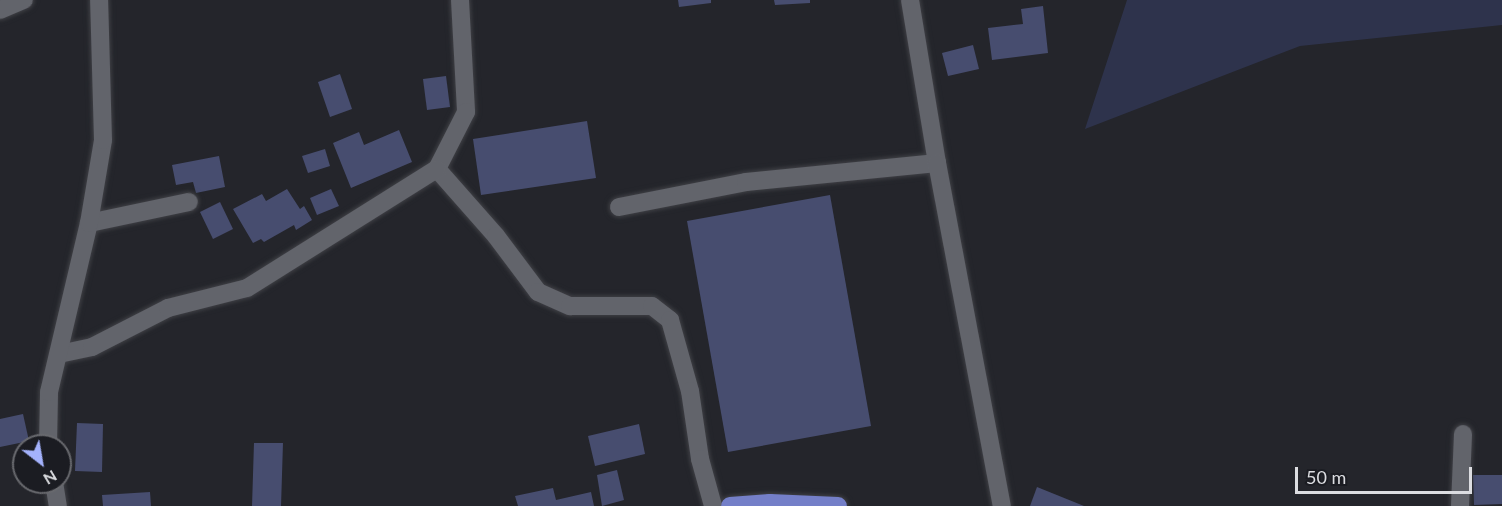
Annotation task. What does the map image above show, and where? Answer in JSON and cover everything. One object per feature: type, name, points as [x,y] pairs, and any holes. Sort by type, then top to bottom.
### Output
[{"type":"highway","points":[[730,506],[770,503],[838,506]]},
{"type":"street","points":[[0,10],[24,0]]},
{"type":"street","points":[[48,434],[49,393],[89,223],[103,140],[99,0]]},
{"type":"street","points":[[58,354],[92,346],[168,308],[247,288],[437,169],[466,112],[460,0]]},
{"type":"street","points":[[910,0],[937,163],[1002,506]]},
{"type":"street","points":[[619,207],[746,182],[937,163]]},
{"type":"street","points":[[437,169],[496,236],[538,292],[570,306],[652,306],[670,320],[690,392],[700,459],[713,506]]},
{"type":"street","points":[[89,223],[189,202]]},
{"type":"street","points":[[1460,506],[1463,434]]},
{"type":"shaded area","points":[[1127,0],[1502,0],[1502,25],[1300,46],[1085,129]]},
{"type":"building","points":[[678,0],[711,0],[711,3],[679,7]]},
{"type":"building","points":[[774,0],[810,0],[810,3],[775,5]]},
{"type":"building","points":[[1043,6],[1048,53],[992,60],[988,28],[1023,24],[1021,9]]},
{"type":"building","points":[[973,45],[979,69],[948,76],[942,53]]},
{"type":"building","points":[[340,74],[352,109],[330,117],[318,82]]},
{"type":"building","points":[[446,76],[450,107],[427,110],[423,79]]},
{"type":"building","points":[[587,121],[596,178],[481,195],[473,139]]},
{"type":"building","points":[[399,130],[412,162],[351,188],[333,143],[359,132],[364,145]]},
{"type":"building","points":[[325,149],[330,166],[308,173],[302,156]]},
{"type":"building","points":[[219,156],[225,187],[196,193],[193,182],[176,185],[172,165]]},
{"type":"building","points":[[287,189],[300,209],[304,206],[312,220],[296,230],[294,225],[264,242],[261,239],[253,243],[233,209],[262,194],[266,201]]},
{"type":"building","points":[[331,189],[339,206],[317,215],[310,198]]},
{"type":"building","points":[[830,195],[871,426],[728,452],[687,221]]},
{"type":"building","points":[[220,202],[233,229],[213,239],[200,212]]},
{"type":"building","points":[[23,414],[27,434],[12,434],[12,445],[0,447],[0,419]]},
{"type":"building","points":[[77,423],[103,424],[102,472],[75,471]]},
{"type":"building","points":[[639,424],[645,454],[595,466],[588,436]]},
{"type":"building","points":[[254,443],[283,443],[281,506],[252,506]]},
{"type":"building","points":[[617,470],[624,500],[602,506],[597,475]]},
{"type":"building","points":[[1473,475],[1502,475],[1502,504],[1474,505]]},
{"type":"building","points":[[1037,487],[1084,506],[1030,506]]},
{"type":"building","points":[[553,488],[556,500],[591,492],[594,506],[518,506],[515,496]]},
{"type":"building","points":[[150,492],[151,506],[103,506],[102,495]]}]
